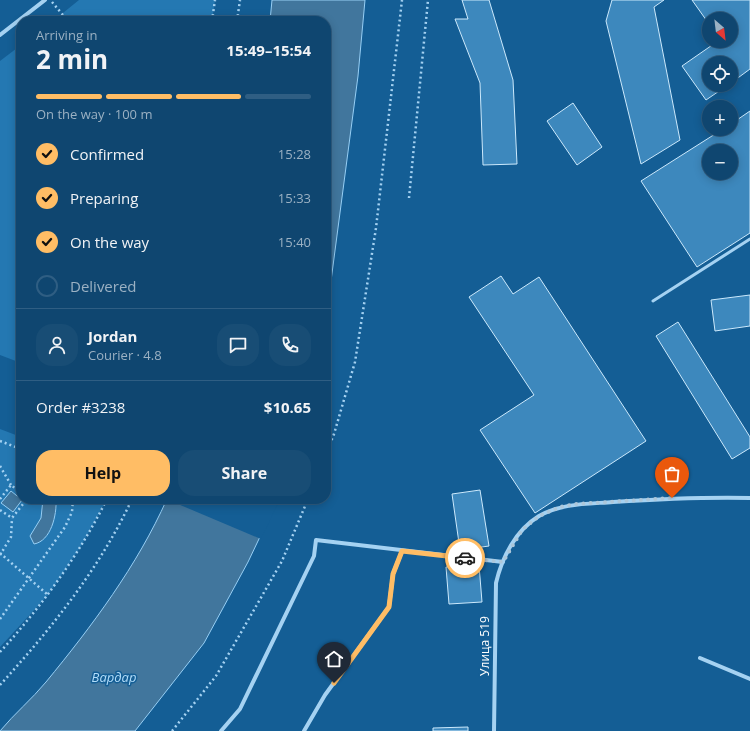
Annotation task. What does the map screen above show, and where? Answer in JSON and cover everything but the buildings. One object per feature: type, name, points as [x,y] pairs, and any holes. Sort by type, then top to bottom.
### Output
[{"type":"street","points":[[24,16],[45,0]]},
{"type":"street","points":[[0,35],[16,23]]},
{"type":"street","name":"Улица 519","points":[[494,731],[496,583],[503,562],[522,530],[539,516],[560,507],[576,504],[656,499],[750,498]]},
{"type":"street","points":[[220,731],[240,709],[314,556],[316,540],[503,562]]},
{"type":"street","points":[[304,731],[325,695],[389,607],[393,574],[402,551]]},
{"type":"street","points":[[700,658],[750,679]]},
{"type":"lane","points":[[653,301],[750,239]]},
{"type":"path","points":[[50,0],[64,16]]},
{"type":"path","points":[[213,16],[215,0]]},
{"type":"path","points":[[238,16],[240,0]]},
{"type":"path","points":[[331,442],[355,362],[377,221],[402,0]]},
{"type":"path","points":[[409,198],[428,0]]},
{"type":"path","points":[[0,441],[16,447]]},
{"type":"path","points":[[0,466],[11,485],[16,489]]},
{"type":"path","points":[[0,498],[11,485]]},
{"type":"path","points":[[23,504],[12,518],[11,537],[0,554],[48,595]]},
{"type":"path","points":[[0,619],[30,579],[68,522],[73,504]]},
{"type":"path","points":[[0,652],[48,595],[77,551],[104,504]]},
{"type":"path","points":[[0,685],[45,633],[70,600],[105,548],[129,504]]},
{"type":"path","points":[[172,731],[216,676],[282,561],[306,504]]},
{"type":"path","points":[[0,510],[12,518]]},
{"type":"shaded area","points":[[79,0],[215,0],[213,16],[59,16]]},
{"type":"shaded area","points":[[16,49],[16,361],[0,355],[0,61]]},
{"type":"shaded area","points":[[0,429],[16,435],[16,504],[104,504],[81,546],[48,595],[0,647]]},
{"type":"water","points":[[272,0],[365,0],[358,76],[331,281],[331,16],[270,16]]},
{"type":"water","points":[[11,491],[16,495],[16,504],[19,504],[13,512],[1,503]]},
{"type":"water","points":[[42,504],[56,504],[54,519],[49,533],[40,542],[34,544],[30,536],[41,518]]},
{"type":"water","name":"Вардар","points":[[165,504],[276,504],[248,562],[204,643],[135,731],[0,731],[46,682],[97,617],[128,572]]},
{"type":"pier","points":[[178,504],[278,504],[261,539]]},
{"type":"way so far","points":[[465,558],[503,562],[511,545],[522,530],[539,516],[560,507],[576,504],[672,498]]},
{"type":"route","points":[[334,683],[360,645],[389,607],[393,574],[402,551],[465,558]]}]
